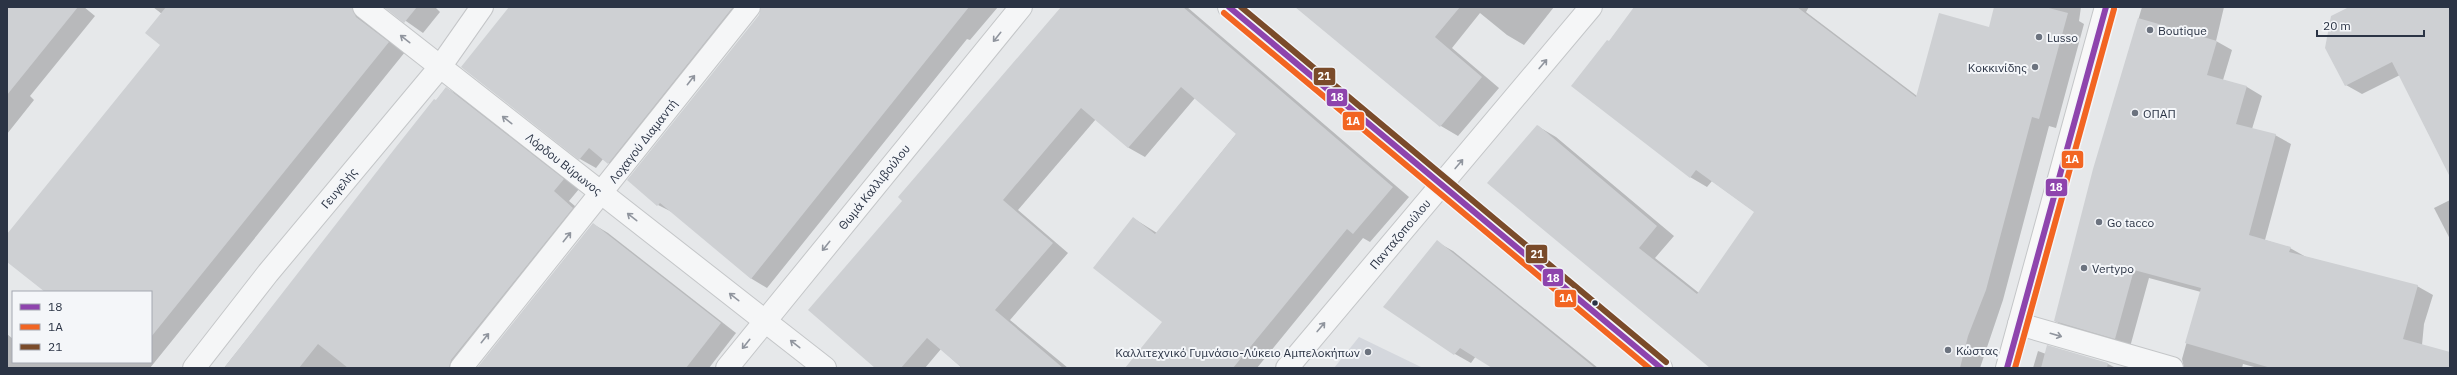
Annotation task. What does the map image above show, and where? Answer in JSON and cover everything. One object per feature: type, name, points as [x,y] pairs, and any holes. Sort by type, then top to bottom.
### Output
[{"type":"main road","points":[[1229,7],[1661,368]]},
{"type":"main road","points":[[2007,368],[2106,7]]},
{"type":"street","name":"Λόρδου Βύρωνος","points":[[364,7],[825,368]]},
{"type":"street","name":"Γευγελής","points":[[194,368],[268,273],[440,67],[482,7]]},
{"type":"street","name":"Λοχαγού Διαμαντή","points":[[461,368],[749,7]]},
{"type":"street","name":"Θωμά Καλλιβούλου","points":[[727,368],[1021,7]]},
{"type":"street","name":"Πανταζοπούλου","points":[[1287,368],[1591,7]]},
{"type":"street","points":[[2019,324],[2172,368]]},
{"type":"shaded area","name":"Καλλιτεχνικό Γυμνάσιο-Λύκειο Αμπελοκήπων","points":[[1359,337],[1423,368],[1334,368]]},
{"type":"building","points":[[7,7],[78,7],[7,95]]},
{"type":"building","points":[[166,7],[352,7],[356,17],[389,42],[152,336],[152,291],[44,291],[7,262],[7,234],[160,45],[145,33]]},
{"type":"building","points":[[384,7],[417,7],[404,23]]},
{"type":"building","points":[[509,7],[733,7],[608,164],[589,148],[579,160],[461,67]]},
{"type":"building","points":[[761,7],[969,7],[751,279],[660,203],[657,206],[627,180],[759,15]]},
{"type":"building","points":[[1061,7],[1183,7],[1393,187],[1353,234],[1347,229],[1233,368],[1125,368],[1162,322],[1093,268],[1133,217],[1155,234],[1236,134],[1181,87],[1128,148],[1081,108],[1003,200],[1053,243],[995,310],[1063,368],[962,368],[927,338],[901,368],[875,368],[808,310],[902,201],[898,197]]},
{"type":"building","points":[[1295,7],[1460,7],[1435,37],[1482,77],[1440,127]]},
{"type":"building","points":[[1634,7],[1797,7],[1916,97],[1939,13],[1989,27],[1994,7],[2045,7],[2068,13],[2039,119],[2032,117],[1986,290],[1968,336],[1960,368],[1710,368],[1487,183],[1537,125],[1539,126],[1657,226],[1639,248],[1697,294],[1754,212],[1696,170],[1690,178],[1571,86],[1607,40],[1609,41]]},
{"type":"building","points":[[2349,7],[2450,7],[2450,177],[2392,62],[2345,86],[2325,48],[2331,16]]},
{"type":"building","points":[[2138,18],[2217,41],[2207,75],[2247,86],[2236,124],[2276,134],[2249,235],[2291,247],[2289,252],[2418,285],[2403,339],[2450,352],[2450,368],[2271,368],[2185,343],[2201,288],[2134,270],[2115,339],[2054,321],[2093,169]]},
{"type":"building","points":[[446,87],[564,179],[554,191],[573,208],[451,360],[449,368],[348,368],[318,344],[299,368],[224,368],[396,147],[434,99],[436,100]]},
{"type":"building","points":[[593,223],[721,323],[686,368],[477,368]]},
{"type":"building","points":[[1437,240],[1595,368],[1492,368],[1460,348],[1454,355],[1383,307]]},
{"type":"building","points":[[2047,345],[2108,363],[2107,368],[2041,368]]},
{"type":"transit line","name":"18","points":[[1229,7],[1661,368]]},
{"type":"transit line","name":"21","points":[[1241,7],[1666,362]]},
{"type":"transit line","name":"18","points":[[2007,368],[2106,7]]},
{"type":"transit line","name":"1Α","points":[[2015,368],[2114,9]]},
{"type":"transit line","name":"1Α","points":[[1224,13],[1649,368]]},
{"type":"place","name":"Boutique","points":[[2150,30]]},
{"type":"place","name":"Lusso","points":[[2039,37]]},
{"type":"place","name":"Κοκκινίδης","points":[[2035,67]]},
{"type":"place","name":"ΟΠΑΠ","points":[[2135,113]]},
{"type":"place","name":"Go tacco","points":[[2099,222]]},
{"type":"place","name":"Vertypo","points":[[2084,268]]},
{"type":"place","name":"Κώστας","points":[[1948,350]]},
{"type":"place","name":"Καλλιτεχνικό Γυμνάσιο-Λύκειο Αμπελοκήπων","points":[[1368,352]]}]
